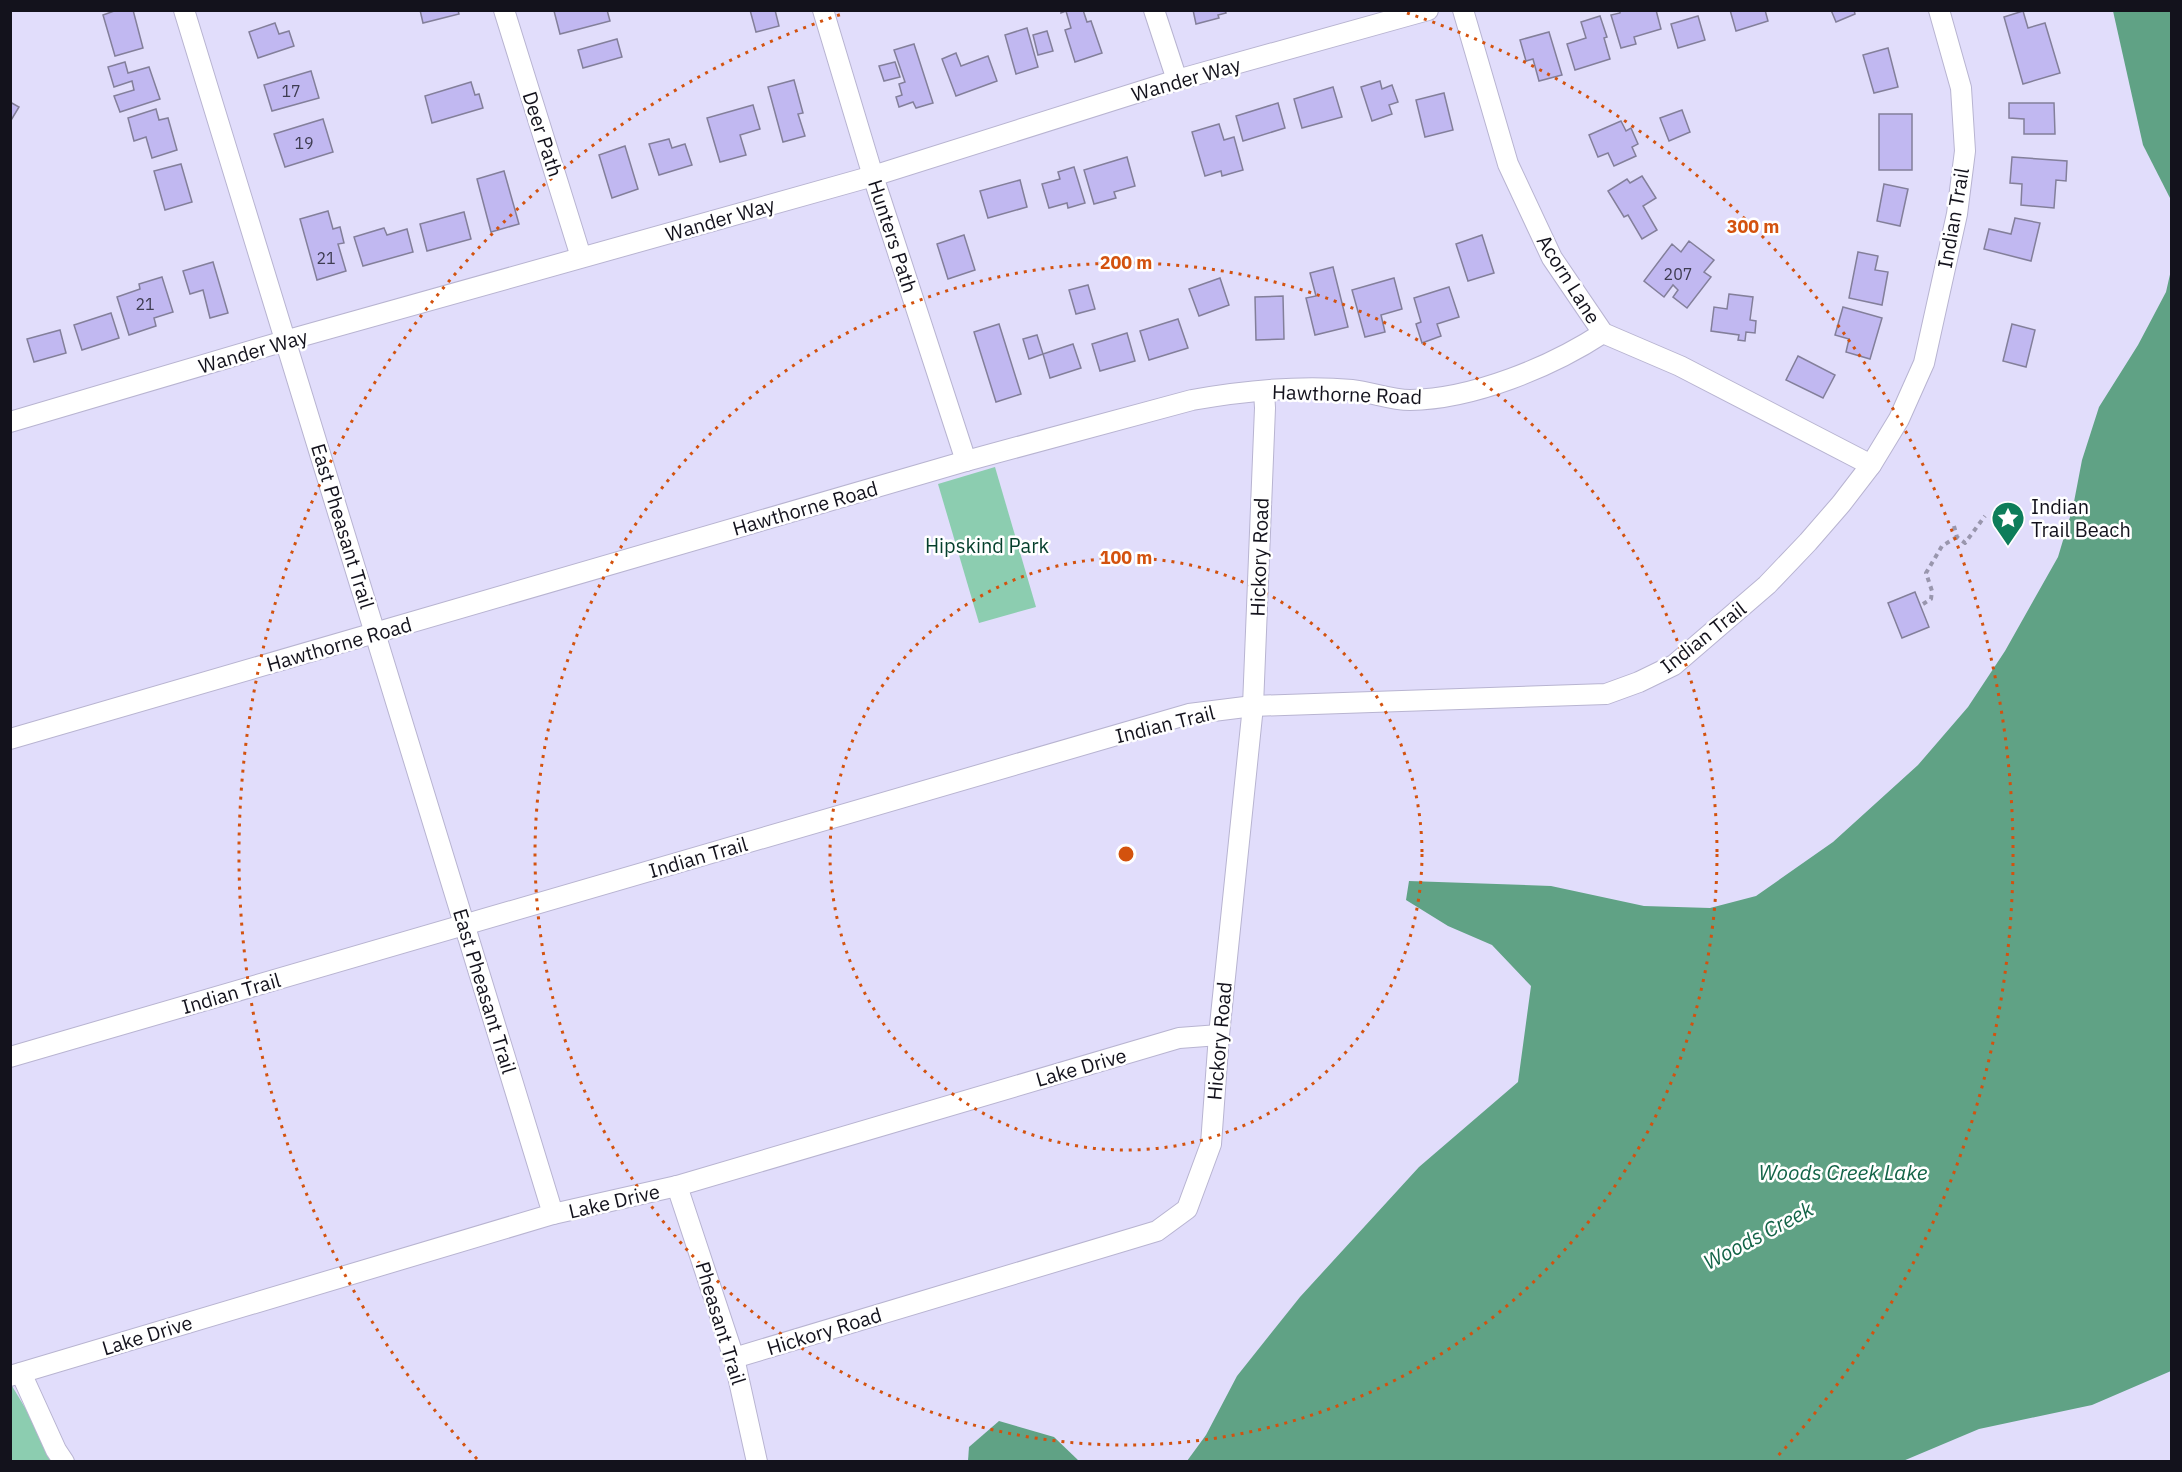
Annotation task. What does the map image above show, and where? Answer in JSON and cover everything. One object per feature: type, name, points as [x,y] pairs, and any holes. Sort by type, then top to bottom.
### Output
[{"type":"street","name":"East Pheasant Trail","points":[[184,10],[288,340],[375,633],[554,1214]]},
{"type":"street","name":"Deer Path","points":[[504,10],[582,257]]},
{"type":"street","name":"Hunters Path","points":[[823,10],[873,176],[966,461]]},
{"type":"street","points":[[1154,10],[1177,80]]},
{"type":"street","name":"Wander Way","points":[[10,422],[288,340],[873,176],[1177,80],[1428,10]]},
{"type":"street","name":"Acorn Lane","points":[[1463,10],[1508,164],[1552,258],[1603,333],[1680,366],[1871,465]]},
{"type":"street","name":"Indian Trail","points":[[10,1057],[1189,714],[1252,706],[1606,694],[1639,682],[1674,665],[1767,585],[1808,542],[1871,465],[1899,418],[1924,363],[1957,214],[1965,151],[1961,88],[1938,10]]},
{"type":"street","name":"Hawthorne Road","points":[[10,739],[966,461],[1192,400],[1227,394],[1306,389],[1351,390],[1409,400],[1452,395],[1514,378],[1574,352],[1603,333]]},
{"type":"street","name":"Hickory Road","points":[[734,1358],[1157,1231],[1187,1209],[1211,1144],[1218,1035],[1252,706],[1264,391]]},
{"type":"street","name":"Lake Drive","points":[[16,1374],[554,1214],[677,1186],[1179,1038],[1218,1035]]},
{"type":"street","name":"Pheasant Trail","points":[[677,1186],[734,1358],[757,1461]]},
{"type":"street","points":[[16,1374],[64,1461]]},
{"type":"path","points":[[1954,526],[1957,537],[1965,543],[1985,516]]},
{"type":"path","points":[[1923,603],[1931,599],[1932,591],[1926,573],[1942,546],[1957,537]]},
{"type":"green space","name":"Hipskind Park","points":[[995,467],[1036,607],[979,623],[938,484]]},
{"type":"green space","points":[[10,1386],[12,1386],[57,1461],[11,1462]]},
{"type":"water","points":[[2113,11],[2171,11],[2171,200],[2143,145]]},
{"type":"water","name":"Woods Creek Lake","points":[[2171,270],[2171,1371],[2092,1405],[1979,1429],[1903,1461],[1187,1461],[1206,1435],[1237,1376],[1300,1297],[1419,1167],[1518,1082],[1531,986],[1492,945],[1448,926],[1406,900],[1409,881],[1551,886],[1644,906],[1710,908],[1756,896],[1833,842],[1918,765],[1968,707],[2005,651],[2058,557],[2073,507],[2082,460],[2099,407],[2138,345],[2166,292]]},
{"type":"water","points":[[999,1421],[1054,1437],[1079,1461],[968,1461],[969,1447]]},
{"type":"building","points":[[117,10],[133,10],[143,48],[115,56],[103,15]]},
{"type":"building","points":[[420,10],[458,10],[459,14],[423,23]]},
{"type":"building","points":[[607,10],[610,21],[560,34],[554,11]]},
{"type":"building","points":[[750,10],[775,10],[779,26],[756,32]]},
{"type":"building","points":[[1061,10],[1083,10],[1087,22],[1091,21],[1102,53],[1075,62],[1065,30],[1071,28],[1066,11],[1061,13]]},
{"type":"building","points":[[1193,10],[1225,10],[1226,13],[1218,15],[1219,18],[1196,24]]},
{"type":"building","points":[[1620,10],[1656,10],[1661,29],[1634,37],[1636,44],[1621,48],[1611,15],[1620,13]]},
{"type":"building","points":[[1730,10],[1765,10],[1768,21],[1736,31]]},
{"type":"building","points":[[1831,10],[1854,10],[1855,14],[1836,22]]},
{"type":"building","points":[[2023,11],[2028,28],[2045,23],[2060,73],[2023,84],[2004,17]]},
{"type":"building","points":[[1600,16],[1607,37],[1604,38],[1610,59],[1575,70],[1567,44],[1586,38],[1581,22]]},
{"type":"building","points":[[1698,16],[1705,40],[1678,48],[1671,24]]},
{"type":"building","points":[[275,23],[279,34],[289,31],[294,46],[258,58],[249,32]]},
{"type":"building","points":[[1027,28],[1038,67],[1016,74],[1005,35]]},
{"type":"building","points":[[1047,31],[1053,51],[1038,55],[1033,35]]},
{"type":"building","points":[[1549,32],[1562,75],[1539,81],[1533,59],[1526,61],[1520,40]]},
{"type":"building","points":[[617,39],[622,57],[583,68],[578,50]]},
{"type":"building","points":[[914,44],[933,103],[916,108],[913,102],[899,107],[896,97],[902,95],[899,84],[905,82],[894,50]]},
{"type":"building","points":[[1888,48],[1898,87],[1874,93],[1863,55]]},
{"type":"building","points":[[956,53],[961,66],[988,56],[997,81],[956,96],[942,59]]},
{"type":"building","points":[[125,62],[128,73],[149,67],[160,99],[120,112],[114,96],[134,90],[132,81],[114,87],[108,67]]},
{"type":"building","points":[[895,62],[900,77],[884,81],[879,66]]},
{"type":"building","points":[[311,71],[319,98],[272,111],[264,85]]},
{"type":"building","points":[[794,80],[803,113],[798,114],[805,136],[783,142],[768,87]]},
{"type":"building","points":[[1380,81],[1382,89],[1392,85],[1398,102],[1389,105],[1392,114],[1372,121],[1361,87]]},
{"type":"building","points":[[471,82],[475,95],[479,94],[483,108],[432,123],[425,96]]},
{"type":"building","points":[[1333,87],[1342,117],[1302,128],[1294,99]]},
{"type":"building","points":[[1444,93],[1453,130],[1425,137],[1416,100]]},
{"type":"building","points":[[10,102],[19,107],[10,122]]},
{"type":"building","points":[[1278,103],[1285,128],[1243,141],[1236,116]]},
{"type":"building","points":[[2009,103],[2054,103],[2055,134],[2024,134],[2024,119],[2009,118]]},
{"type":"building","points":[[753,105],[760,129],[740,135],[746,155],[720,162],[707,118]]},
{"type":"building","points":[[156,109],[159,120],[168,118],[177,150],[152,158],[146,137],[134,141],[128,118]]},
{"type":"building","points":[[1682,110],[1690,132],[1669,141],[1660,118]]},
{"type":"building","points":[[1879,114],[1912,114],[1912,170],[1879,170]]},
{"type":"building","points":[[323,119],[333,152],[285,167],[274,134]]},
{"type":"building","points":[[1621,121],[1626,131],[1631,128],[1638,144],[1632,147],[1636,156],[1614,166],[1608,153],[1598,157],[1589,135]]},
{"type":"building","points":[[1219,124],[1224,140],[1234,137],[1243,170],[1222,176],[1221,171],[1205,176],[1192,132]]},
{"type":"building","points":[[669,139],[672,148],[685,144],[692,165],[659,175],[649,144]]},
{"type":"building","points":[[625,146],[638,189],[612,198],[599,155]]},
{"type":"building","points":[[1127,157],[1135,186],[1114,192],[1116,198],[1094,204],[1084,170]]},
{"type":"building","points":[[2012,157],[2067,161],[2066,181],[2056,180],[2054,208],[2021,205],[2022,184],[2010,183]]},
{"type":"building","points":[[181,164],[192,202],[165,210],[154,171]]},
{"type":"building","points":[[1074,167],[1085,203],[1068,208],[1067,203],[1049,208],[1042,184],[1060,179],[1058,172]]},
{"type":"building","points":[[504,171],[519,224],[491,232],[477,179]]},
{"type":"building","points":[[1642,176],[1656,198],[1643,206],[1657,230],[1642,239],[1628,215],[1624,217],[1608,191],[1627,179],[1630,183]]},
{"type":"building","points":[[1020,180],[1027,207],[988,218],[980,191]]},
{"type":"building","points":[[1884,184],[1908,189],[1900,226],[1877,221]]},
{"type":"building","points":[[328,211],[333,229],[340,227],[344,243],[338,244],[346,271],[317,280],[300,219]]},
{"type":"building","points":[[464,212],[471,239],[427,251],[420,224]]},
{"type":"building","points":[[2015,218],[2040,223],[2031,261],[1984,249],[1989,229],[2011,234]]},
{"type":"building","points":[[384,228],[387,235],[407,229],[413,252],[363,266],[354,237]]},
{"type":"building","points":[[964,235],[975,270],[948,279],[937,244]]},
{"type":"building","points":[[1482,235],[1494,273],[1468,281],[1456,244]]},
{"type":"building","points":[[1689,241],[1714,260],[1704,272],[1711,277],[1687,308],[1673,297],[1678,290],[1673,285],[1664,297],[1644,281],[1672,244],[1681,252]]},
{"type":"building","points":[[1858,252],[1878,256],[1875,270],[1888,272],[1882,305],[1849,298]]},
{"type":"building","points":[[213,262],[228,313],[210,318],[203,290],[190,294],[183,271]]},
{"type":"building","points":[[1333,267],[1348,327],[1315,335],[1306,298],[1316,296],[1310,273]]},
{"type":"building","points":[[162,277],[173,312],[154,318],[156,326],[129,335],[117,297],[140,289],[139,284]]},
{"type":"building","points":[[1220,278],[1229,305],[1199,316],[1189,289]]},
{"type":"building","points":[[1394,278],[1402,309],[1381,315],[1385,332],[1365,337],[1352,290]]},
{"type":"building","points":[[1088,285],[1095,309],[1076,314],[1069,290]]},
{"type":"building","points":[[1449,287],[1459,317],[1437,324],[1441,336],[1422,343],[1416,324],[1421,322],[1414,298]]},
{"type":"building","points":[[1729,294],[1753,297],[1750,320],[1756,321],[1755,333],[1746,332],[1745,341],[1738,340],[1739,335],[1711,331],[1714,307],[1727,309]]},
{"type":"building","points":[[1283,296],[1284,339],[1256,340],[1255,297]]},
{"type":"building","points":[[1843,307],[1882,318],[1870,359],[1846,352],[1849,339],[1835,335]]},
{"type":"building","points":[[111,313],[119,338],[82,350],[74,325]]},
{"type":"building","points":[[1178,319],[1188,348],[1149,360],[1140,331]]},
{"type":"building","points":[[999,324],[1021,394],[996,402],[974,332]]},
{"type":"building","points":[[2012,324],[2035,330],[2026,367],[2003,361]]},
{"type":"building","points":[[60,330],[66,353],[34,362],[27,339]]},
{"type":"building","points":[[1127,333],[1135,361],[1100,371],[1092,344]]},
{"type":"building","points":[[1037,335],[1043,354],[1029,359],[1023,339]]},
{"type":"building","points":[[1073,344],[1081,368],[1050,378],[1043,354]]},
{"type":"building","points":[[1798,356],[1835,375],[1823,398],[1786,380]]},
{"type":"building","points":[[1915,592],[1929,627],[1902,638],[1888,603]]},
{"type":"place","name":"Indian Trail Beach","points":[[2008,547]]},
{"type":"water label","name":"Woods Creek","points":[[1758,1235]]}]
